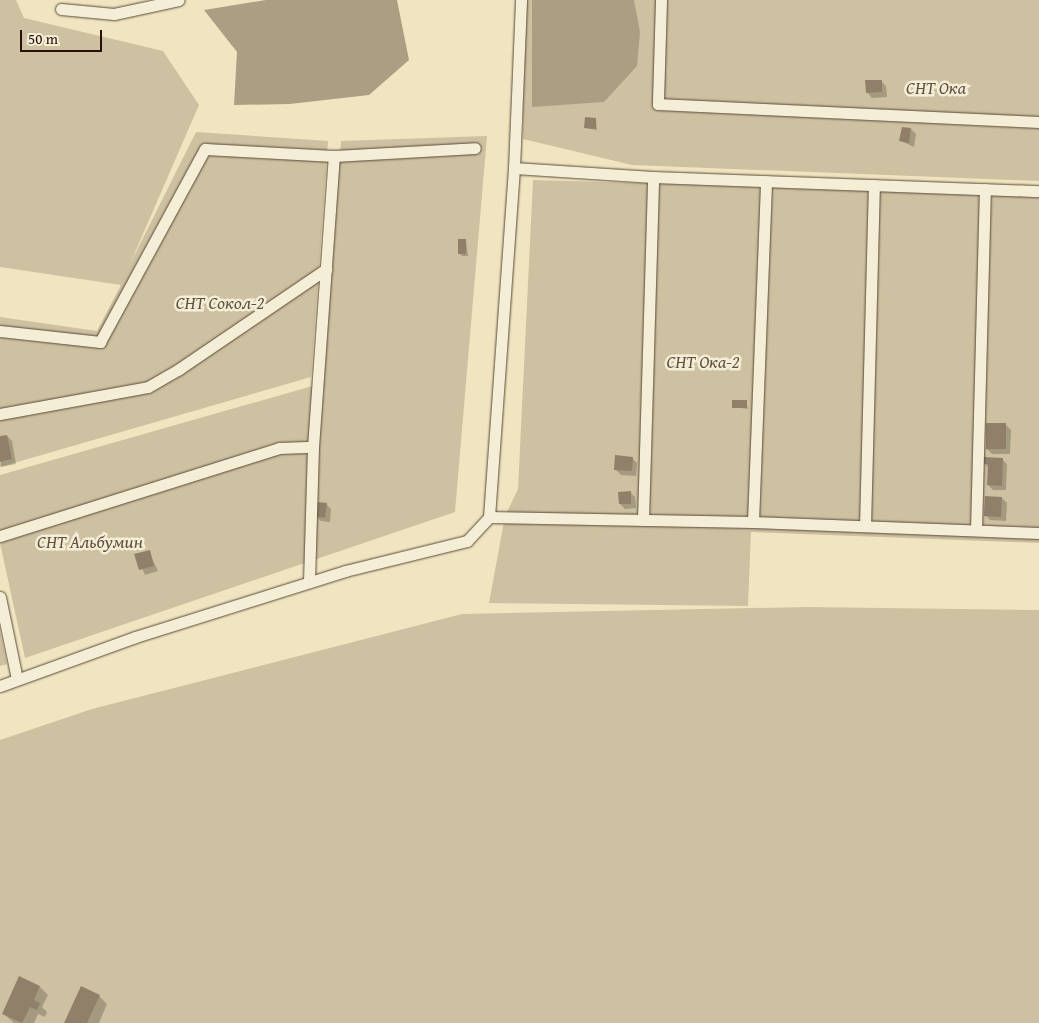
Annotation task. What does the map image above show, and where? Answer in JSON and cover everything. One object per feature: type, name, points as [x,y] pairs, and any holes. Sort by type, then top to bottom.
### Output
[{"type":"street","points":[[61,9],[114,14],[179,0]]},
{"type":"street","points":[[0,686],[135,637],[309,582],[467,542],[489,517],[514,168],[521,0]]},
{"type":"street","points":[[661,0],[658,104],[1039,122]]},
{"type":"street","points":[[0,331],[100,342],[205,149],[334,156],[475,148]]},
{"type":"street","points":[[309,582],[313,447],[334,156]]},
{"type":"street","points":[[514,168],[652,177],[1039,191]]},
{"type":"street","points":[[643,520],[652,177]]},
{"type":"street","points":[[753,522],[766,181]]},
{"type":"street","points":[[865,526],[874,185]]},
{"type":"street","points":[[976,530],[985,189]]},
{"type":"street","points":[[0,414],[148,387],[180,369],[326,269]]},
{"type":"street","points":[[0,536],[279,448],[313,447]]},
{"type":"street","points":[[489,517],[753,522],[1039,533]]},
{"type":"street","points":[[0,597],[17,679]]},
{"type":"green space","name":"СНТ Сокол-2","points":[[0,0],[16,0],[24,18],[163,51],[199,105],[130,264],[196,132],[328,141],[311,377],[0,467],[0,317],[97,331],[121,285],[0,267]]},
{"type":"green space","name":"СНТ Ока","points":[[524,0],[1039,0],[1039,181],[632,165],[523,139]]},
{"type":"green space","name":"СНТ Альбумин","points":[[487,136],[455,512],[25,658],[0,543],[0,475],[323,383],[341,141]]},
{"type":"green space","name":"СНТ Ока-2","points":[[533,180],[1039,194],[1039,543],[751,532],[748,606],[489,603],[505,516],[518,489]]},
{"type":"green space","points":[[806,607],[1039,610],[1039,1023],[0,1023],[0,740],[92,709],[462,614]]},
{"type":"green space","points":[[0,631],[7,664],[0,666]]},
{"type":"shaded area","points":[[266,0],[397,0],[409,60],[369,95],[290,104],[234,105],[237,52],[204,10]]},
{"type":"shaded area","points":[[532,0],[634,0],[640,32],[637,66],[604,102],[532,107]]},
{"type":"building","points":[[865,80],[882,80],[882,92],[866,93]]},
{"type":"building","points":[[585,117],[596,118],[596,129],[584,128]]},
{"type":"building","points":[[902,127],[911,128],[909,143],[899,141]]},
{"type":"building","points":[[458,239],[466,239],[466,254],[458,254]]},
{"type":"building","points":[[732,400],[747,400],[747,408],[732,408]]},
{"type":"building","points":[[986,423],[1006,423],[1006,449],[986,449]]},
{"type":"building","points":[[7,435],[12,459],[0,462],[0,436]]},
{"type":"building","points":[[615,455],[633,457],[632,471],[614,470]]},
{"type":"building","points":[[983,457],[1003,458],[1002,486],[987,485],[988,464],[982,464]]},
{"type":"building","points":[[631,491],[631,504],[619,504],[618,492]]},
{"type":"building","points":[[985,496],[1002,497],[1001,517],[984,516]]},
{"type":"building","points":[[316,502],[327,503],[325,518],[314,516]]},
{"type":"building","points":[[150,550],[154,566],[139,570],[134,554]]},
{"type":"building","points":[[19,976],[40,986],[34,1000],[40,1003],[37,1010],[30,1007],[22,1023],[2,1014]]},
{"type":"building","points":[[81,986],[100,995],[87,1023],[64,1023]]}]
